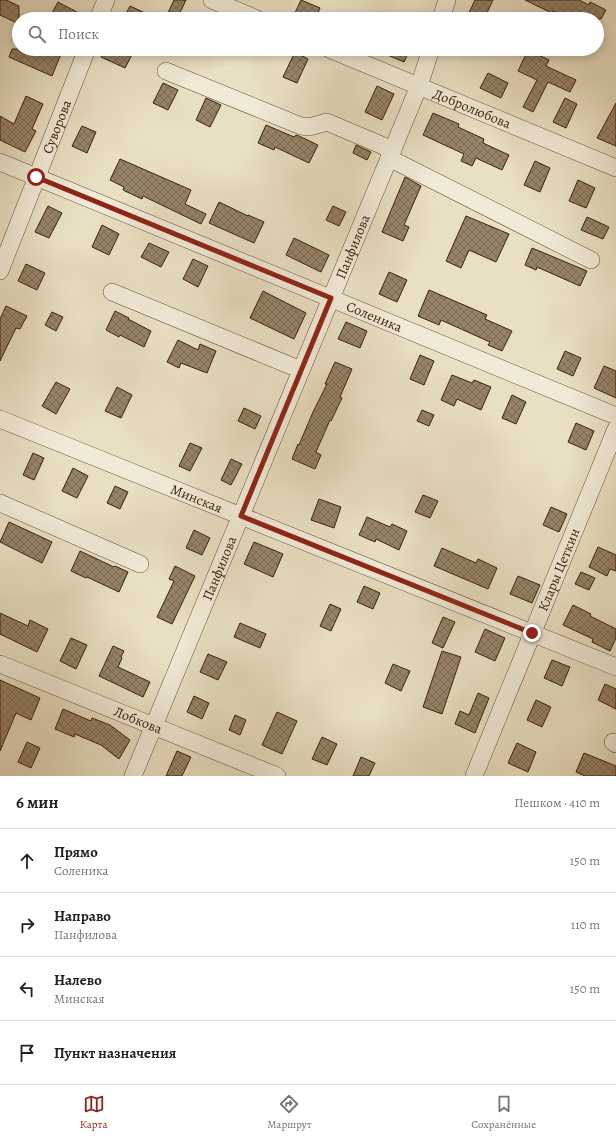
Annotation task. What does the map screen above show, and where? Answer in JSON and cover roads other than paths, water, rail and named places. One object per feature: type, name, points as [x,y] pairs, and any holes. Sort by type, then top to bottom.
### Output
[{"type":"street","points":[[101,12],[106,0]]},
{"type":"street","points":[[212,0],[240,12]]},
{"type":"street","points":[[443,12],[447,0]]},
{"type":"street","name":"Суворова","points":[[1,264],[84,56]]},
{"type":"street","name":"Добролюбова","points":[[346,56],[616,168]]},
{"type":"street","name":"Панфилова","points":[[134,776],[419,86],[429,56]]},
{"type":"street","points":[[166,71],[301,126],[309,127],[327,122],[391,154],[591,260]]},
{"type":"street","name":"Соленика","points":[[0,162],[616,416]]},
{"type":"street","points":[[112,292],[301,370]]},
{"type":"street","name":"Минская","points":[[0,419],[616,667]]},
{"type":"street","name":"Клары Цеткин","points":[[474,776],[616,429]]},
{"type":"street","points":[[0,503],[140,564]]},
{"type":"street","name":"Лобкова","points":[[0,664],[277,776]]}]
